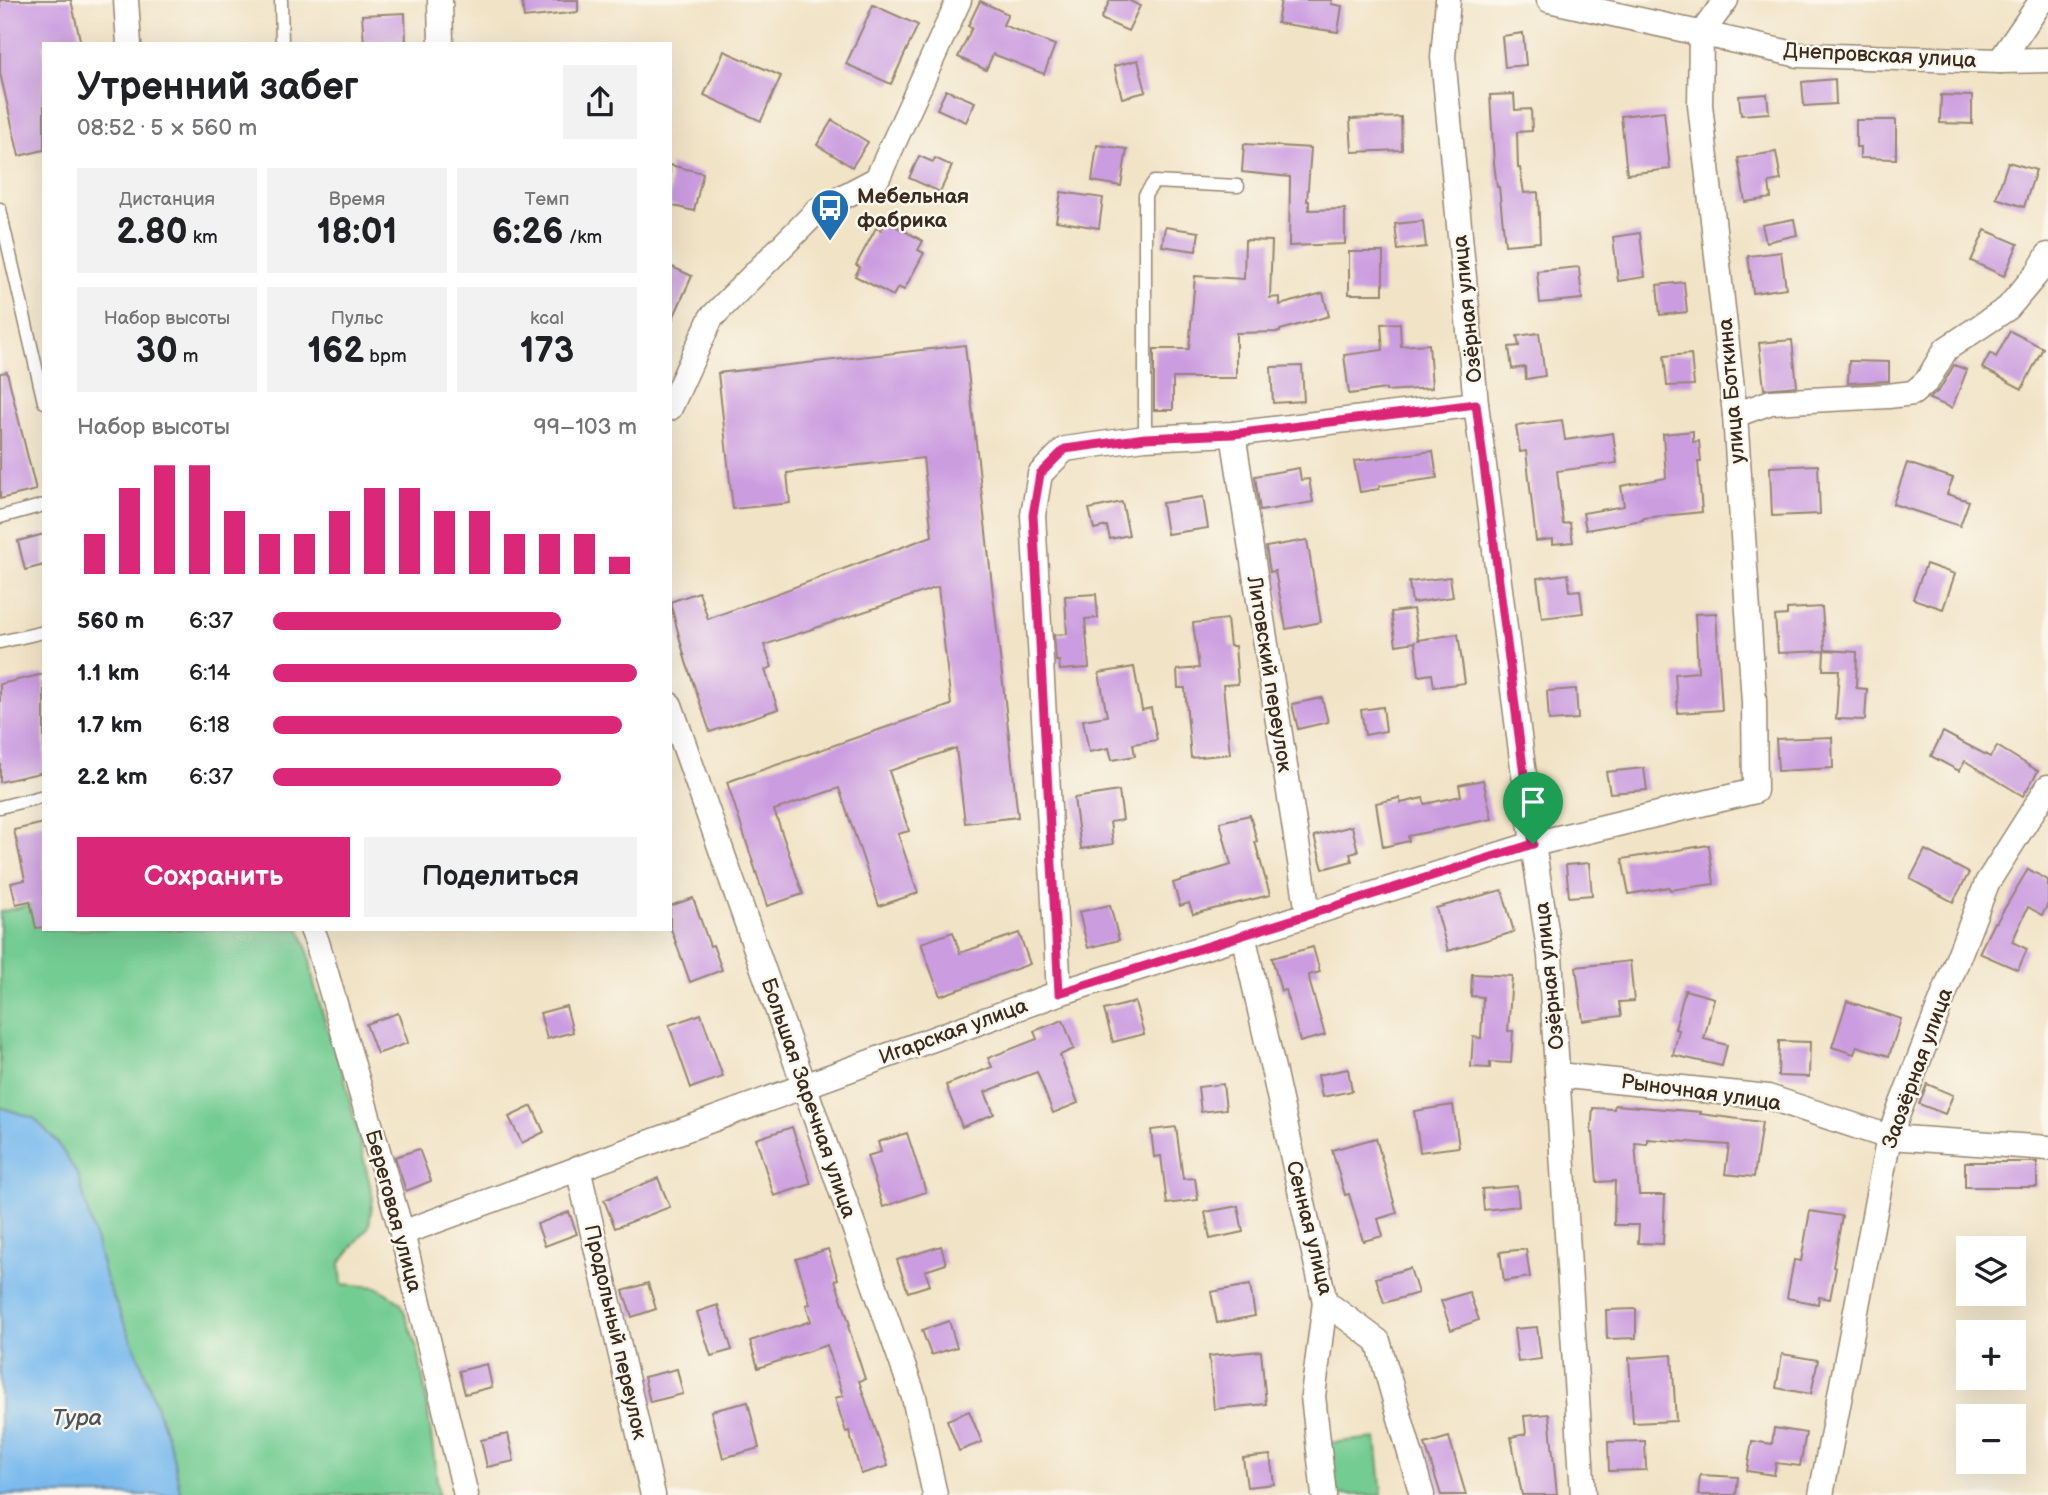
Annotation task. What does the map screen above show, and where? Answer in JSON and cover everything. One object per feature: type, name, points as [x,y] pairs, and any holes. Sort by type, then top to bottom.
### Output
[{"type":"street","points":[[126,0],[129,42]]},
{"type":"street","points":[[440,0],[441,42]]},
{"type":"street","points":[[672,404],[711,318],[818,210],[877,179],[959,0]]},
{"type":"street","name":"Озёрная улица","points":[[1448,0],[1443,57],[1476,404],[1550,956],[1583,1495]]},
{"type":"street","name":"Днепровская улица","points":[[1549,0],[1799,55],[2048,60]]},
{"type":"street","points":[[1701,34],[1726,0]]},
{"type":"street","points":[[2000,61],[2042,0]]},
{"type":"street","name":"улица Боткина","points":[[1701,34],[1700,104],[1735,415],[1754,702],[1755,790]]},
{"type":"street","points":[[1735,415],[1771,402],[1913,393],[1927,381],[1945,349],[2008,308],[2039,271],[2048,254]]},
{"type":"street","points":[[1059,993],[1033,515],[1040,474],[1065,449],[1145,438],[1233,434],[1476,404]]},
{"type":"street","name":"Литовский переулок","points":[[1233,434],[1308,913]]},
{"type":"street","name":"Большая Заречная улица","points":[[672,711],[914,1397],[935,1495]]},
{"type":"street","name":"Заозёрная улица","points":[[1821,1495],[1889,1137],[1987,883],[2048,787]]},
{"type":"street","name":"Игарская улица","points":[[402,1233],[1059,993],[1533,844],[1755,790]]},
{"type":"street","name":"Береговая улица","points":[[313,931],[402,1233],[466,1495]]},
{"type":"street","name":"Сенная улица","points":[[1243,934],[1325,1302],[1378,1341],[1422,1495]]},
{"type":"street","name":"Рыночная улица","points":[[1558,1075],[1768,1097],[1889,1137],[2048,1148]]},
{"type":"street","name":"Продольный переулок","points":[[578,1168],[653,1495]]},
{"type":"street","points":[[1324,1495],[1313,1396],[1325,1302]]},
{"type":"lane","points":[[281,0],[282,42]]},
{"type":"lane","points":[[1145,438],[1144,195],[1154,182],[1238,186]]},
{"type":"lane","points":[[0,209],[42,394]]},
{"type":"lane","points":[[0,517],[42,506]]},
{"type":"lane","points":[[0,642],[42,632]]},
{"type":"lane","points":[[0,807],[42,796]]},
{"type":"green space","points":[[42,902],[42,931],[301,931],[327,1028],[343,1071],[373,1198],[369,1226],[340,1263],[342,1284],[377,1287],[401,1303],[418,1350],[439,1495],[181,1495],[171,1448],[140,1360],[34,1119],[0,1107],[0,912]]},
{"type":"green space","points":[[1376,1438],[1382,1495],[1334,1495],[1328,1443]]},
{"type":"water","name":"Тура","points":[[0,1107],[34,1118],[57,1142],[78,1175],[106,1280],[140,1360],[171,1448],[181,1495],[0,1495]]},
{"type":"building","points":[[0,0],[71,0],[81,42],[42,42],[42,150],[19,156],[0,73]]},
{"type":"building","points":[[522,0],[578,0],[578,12],[524,18]]},
{"type":"building","points":[[1110,0],[1128,0],[1140,6],[1128,31],[1101,19]]},
{"type":"building","points":[[1281,0],[1332,0],[1331,4],[1342,6],[1338,32],[1277,23]]},
{"type":"building","points":[[980,1],[1008,14],[1003,25],[1055,45],[1044,74],[993,54],[986,70],[958,57],[972,28],[968,26]]},
{"type":"building","points":[[873,5],[918,25],[891,84],[846,64]]},
{"type":"building","points":[[405,13],[406,42],[364,42],[362,15]]},
{"type":"building","points":[[1523,33],[1526,65],[1505,67],[1502,36]]},
{"type":"building","points":[[724,51],[781,76],[761,121],[704,95]]},
{"type":"building","points":[[1138,60],[1146,92],[1122,98],[1114,66]]},
{"type":"building","points":[[1835,79],[1836,104],[1804,106],[1802,82]]},
{"type":"building","points":[[946,90],[975,102],[966,122],[937,109]]},
{"type":"building","points":[[1514,94],[1515,110],[1531,109],[1532,131],[1517,132],[1518,168],[1524,193],[1538,192],[1540,242],[1505,245],[1494,163],[1490,95]]},
{"type":"building","points":[[1767,94],[1769,113],[1741,115],[1739,96]]},
{"type":"building","points":[[1941,95],[1972,96],[1972,124],[1940,123]]},
{"type":"building","points":[[1664,111],[1670,169],[1627,174],[1621,116]]},
{"type":"building","points":[[1401,117],[1402,150],[1352,152],[1350,119]]},
{"type":"building","points":[[832,120],[868,142],[852,167],[817,145]]},
{"type":"building","points":[[1856,120],[1896,120],[1896,159],[1860,158],[1860,147],[1856,147]]},
{"type":"building","points":[[1244,144],[1311,148],[1307,201],[1309,210],[1345,209],[1345,244],[1289,246],[1290,177],[1242,172]]},
{"type":"building","points":[[1097,145],[1127,149],[1121,186],[1092,181]]},
{"type":"building","points":[[1776,152],[1781,180],[1769,182],[1771,198],[1745,202],[1738,158]]},
{"type":"building","points":[[919,156],[933,162],[935,158],[952,166],[940,192],[909,178]]},
{"type":"building","points":[[2008,162],[2036,170],[2024,207],[1996,198]]},
{"type":"building","points":[[672,165],[703,173],[694,211],[672,206]]},
{"type":"building","points":[[1061,192],[1103,198],[1099,228],[1056,221]]},
{"type":"building","points":[[1794,219],[1797,235],[1766,242],[1762,225]]},
{"type":"building","points":[[886,221],[923,241],[918,250],[924,253],[904,290],[898,287],[893,296],[855,276],[860,267],[856,265],[876,228],[881,230]]},
{"type":"building","points":[[1423,221],[1426,247],[1398,250],[1395,224]]},
{"type":"building","points":[[1165,227],[1199,232],[1196,251],[1162,246]]},
{"type":"building","points":[[1985,230],[2018,244],[2004,276],[1971,261]]},
{"type":"building","points":[[1640,233],[1645,277],[1618,281],[1613,237]]},
{"type":"building","points":[[1245,240],[1272,241],[1270,298],[1280,297],[1280,305],[1323,293],[1329,316],[1280,332],[1236,333],[1236,378],[1173,378],[1173,410],[1154,410],[1154,349],[1189,349],[1195,276],[1244,279]]},
{"type":"building","points":[[1349,252],[1383,252],[1383,294],[1349,294]]},
{"type":"building","points":[[1781,252],[1786,288],[1753,293],[1748,256]]},
{"type":"building","points":[[672,267],[692,276],[672,321]]},
{"type":"building","points":[[1579,267],[1582,299],[1540,303],[1537,271]]},
{"type":"building","points":[[1684,282],[1687,312],[1660,315],[1657,285]]},
{"type":"building","points":[[1400,323],[1401,346],[1429,344],[1432,388],[1386,389],[1349,394],[1344,355],[1383,350],[1381,324]]},
{"type":"building","points":[[2010,331],[2043,348],[2022,389],[1982,368],[1990,353],[1996,357]]},
{"type":"building","points":[[1539,333],[1545,376],[1526,379],[1525,367],[1512,369],[1509,347],[1519,346],[1517,336]]},
{"type":"building","points":[[1792,340],[1797,386],[1764,389],[1759,343]]},
{"type":"building","points":[[965,345],[1018,817],[965,823],[956,748],[889,771],[909,831],[898,834],[918,893],[879,906],[839,788],[774,810],[803,894],[767,906],[727,782],[951,705],[938,587],[764,645],[772,667],[765,670],[778,709],[710,732],[686,662],[672,601],[699,592],[708,619],[932,536],[923,458],[787,473],[790,503],[733,509],[718,373]]},
{"type":"building","points":[[1691,354],[1694,385],[1667,386],[1664,356]]},
{"type":"building","points":[[1849,361],[1889,362],[1889,381],[1848,383]]},
{"type":"building","points":[[1954,365],[1967,370],[1952,408],[1929,399],[1940,389]]},
{"type":"building","points":[[1302,366],[1304,401],[1273,403],[1271,367]]},
{"type":"building","points":[[7,372],[36,490],[0,499],[0,373]]},
{"type":"building","points":[[1562,420],[1565,440],[1613,433],[1617,463],[1557,471],[1563,524],[1570,523],[1573,542],[1553,544],[1553,539],[1536,541],[1526,451],[1520,452],[1516,426]]},
{"type":"building","points":[[1693,431],[1693,442],[1699,441],[1702,512],[1643,518],[1586,530],[1583,513],[1624,506],[1621,486],[1666,478],[1663,434]]},
{"type":"building","points":[[1433,451],[1437,478],[1379,486],[1379,489],[1360,492],[1354,461]]},
{"type":"building","points":[[1907,463],[1953,478],[1947,494],[1969,501],[1960,526],[1893,504]]},
{"type":"building","points":[[1818,465],[1820,514],[1772,516],[1770,467]]},
{"type":"building","points":[[1299,468],[1301,480],[1309,479],[1313,502],[1260,511],[1255,476]]},
{"type":"building","points":[[1203,497],[1208,528],[1167,534],[1162,503]]},
{"type":"building","points":[[1122,502],[1129,535],[1110,539],[1107,526],[1094,529],[1089,509]]},
{"type":"building","points":[[42,535],[42,566],[25,570],[18,541]]},
{"type":"building","points":[[1307,540],[1321,622],[1286,629],[1275,571],[1270,572],[1266,547]]},
{"type":"building","points":[[1926,564],[1955,574],[1943,609],[1913,599]]},
{"type":"building","points":[[1568,574],[1570,591],[1580,590],[1583,613],[1542,618],[1537,578]]},
{"type":"building","points":[[1450,577],[1453,597],[1412,603],[1409,582]]},
{"type":"building","points":[[1096,594],[1098,618],[1085,619],[1089,668],[1060,670],[1059,661],[1056,661],[1054,635],[1067,634],[1065,596]]},
{"type":"building","points":[[1822,607],[1825,650],[1857,652],[1856,688],[1867,689],[1865,720],[1836,719],[1839,670],[1823,670],[1824,651],[1778,653],[1775,616],[1787,615],[1787,609]]},
{"type":"building","points":[[1413,609],[1418,640],[1458,634],[1465,683],[1434,687],[1432,674],[1419,676],[1415,642],[1396,645],[1391,612]]},
{"type":"building","points":[[1716,613],[1722,710],[1678,713],[1675,674],[1698,672],[1695,614]]},
{"type":"building","points":[[1227,619],[1230,646],[1235,646],[1238,684],[1223,685],[1230,754],[1191,758],[1185,688],[1178,688],[1177,670],[1199,668],[1193,623]]},
{"type":"building","points":[[1134,667],[1142,710],[1151,708],[1157,740],[1133,744],[1135,756],[1112,760],[1109,748],[1089,752],[1083,720],[1107,716],[1099,673]]},
{"type":"building","points":[[42,674],[42,772],[0,782],[0,684]]},
{"type":"building","points":[[1576,689],[1578,719],[1549,721],[1547,691]]},
{"type":"building","points":[[1322,698],[1328,722],[1298,729],[1292,704]]},
{"type":"building","points":[[1383,707],[1386,731],[1365,735],[1361,710]]},
{"type":"building","points":[[1943,732],[1990,757],[1997,746],[2038,771],[2023,796],[1965,761],[1959,771],[1931,756]]},
{"type":"building","points":[[1832,737],[1833,768],[1778,771],[1776,739]]},
{"type":"building","points":[[1644,768],[1647,790],[1610,793],[1606,772]]},
{"type":"building","points":[[1483,780],[1492,819],[1408,836],[1409,841],[1383,847],[1376,803],[1399,798],[1401,803],[1423,798],[1425,804],[1461,796],[1459,785]]},
{"type":"building","points":[[1119,791],[1123,820],[1110,822],[1113,844],[1081,849],[1074,798]]},
{"type":"building","points":[[1250,815],[1270,895],[1193,914],[1189,903],[1180,906],[1173,883],[1231,865],[1220,822]]},
{"type":"building","points":[[42,823],[42,927],[36,928],[30,901],[16,904],[11,883],[25,880],[14,830]]},
{"type":"building","points":[[1352,826],[1358,852],[1350,854],[1352,861],[1323,869],[1314,836]]},
{"type":"building","points":[[1709,845],[1714,884],[1670,890],[1669,887],[1629,894],[1622,859]]},
{"type":"building","points":[[1925,850],[1969,873],[1953,902],[1910,879]]},
{"type":"building","points":[[1589,863],[1592,895],[1569,897],[1566,865]]},
{"type":"building","points":[[2028,869],[2048,880],[2048,904],[2042,915],[2028,907],[2012,942],[2027,949],[2018,970],[1979,953],[1994,922],[1996,923]]},
{"type":"building","points":[[1502,890],[1514,932],[1448,951],[1436,908]]},
{"type":"building","points":[[693,898],[710,946],[713,945],[722,970],[690,982],[672,931],[672,905]]},
{"type":"building","points":[[1110,905],[1119,940],[1088,948],[1079,912]]},
{"type":"building","points":[[953,932],[960,953],[1019,933],[1030,964],[940,996],[921,943]]},
{"type":"building","points":[[1313,947],[1320,972],[1309,975],[1310,983],[1325,1035],[1300,1042],[1286,990],[1281,991],[1272,958]]},
{"type":"building","points":[[1630,961],[1634,1001],[1619,1002],[1621,1016],[1583,1021],[1576,967]]},
{"type":"building","points":[[1472,974],[1512,976],[1508,1031],[1513,1031],[1511,1063],[1490,1062],[1490,1068],[1471,1067],[1473,1037],[1481,1038],[1483,997],[1471,996]]},
{"type":"building","points":[[1685,990],[1714,998],[1704,1039],[1727,1045],[1722,1066],[1673,1055],[1679,1030],[1675,1029]]},
{"type":"building","points":[[1847,1001],[1901,1019],[1889,1056],[1857,1046],[1854,1054],[1832,1047]]},
{"type":"building","points":[[1135,1002],[1144,1034],[1113,1042],[1104,1010]]},
{"type":"building","points":[[566,1006],[573,1032],[547,1039],[540,1013]]},
{"type":"building","points":[[398,1013],[408,1043],[377,1054],[366,1024]]},
{"type":"building","points":[[701,1014],[723,1077],[691,1088],[669,1025]]},
{"type":"building","points":[[1063,1020],[1074,1049],[1060,1055],[1078,1103],[1053,1113],[1037,1072],[985,1092],[994,1114],[962,1127],[946,1085],[992,1067],[988,1058],[1037,1039],[1034,1031]]},
{"type":"building","points":[[1779,1041],[1810,1042],[1809,1077],[1778,1076]]},
{"type":"building","points":[[1348,1069],[1352,1091],[1322,1097],[1318,1075]]},
{"type":"building","points":[[1223,1084],[1226,1109],[1201,1112],[1198,1087]]},
{"type":"building","points":[[1927,1084],[1953,1095],[1945,1114],[1919,1104]]},
{"type":"building","points":[[1453,1105],[1459,1147],[1420,1152],[1414,1111]]},
{"type":"building","points":[[1615,1105],[1701,1112],[1700,1114],[1762,1122],[1754,1177],[1725,1174],[1729,1145],[1647,1139],[1647,1144],[1635,1143],[1639,1195],[1665,1195],[1663,1244],[1638,1243],[1639,1225],[1614,1225],[1615,1181],[1597,1182],[1591,1133],[1593,1108],[1614,1109]]},
{"type":"building","points":[[532,1106],[544,1132],[522,1143],[509,1117]]},
{"type":"building","points":[[792,1127],[811,1184],[774,1196],[756,1139]]},
{"type":"building","points":[[1176,1127],[1183,1179],[1195,1178],[1198,1200],[1167,1204],[1161,1156],[1154,1157],[1151,1130]]},
{"type":"building","points":[[907,1133],[926,1192],[883,1207],[867,1156],[881,1152],[878,1142]]},
{"type":"building","points":[[1376,1138],[1397,1213],[1378,1219],[1383,1236],[1363,1241],[1349,1194],[1345,1195],[1332,1150]]},
{"type":"building","points":[[419,1149],[431,1181],[406,1191],[395,1157]]},
{"type":"building","points":[[1965,1162],[2037,1162],[2037,1187],[1965,1187]]},
{"type":"building","points":[[658,1178],[670,1207],[615,1228],[604,1200]]},
{"type":"building","points":[[1517,1186],[1519,1206],[1484,1210],[1482,1189]]},
{"type":"building","points":[[1238,1206],[1243,1232],[1210,1239],[1205,1212]]},
{"type":"building","points":[[1810,1211],[1842,1216],[1830,1299],[1819,1297],[1818,1304],[1787,1298],[1794,1260],[1801,1261]]},
{"type":"building","points":[[569,1212],[577,1234],[545,1246],[537,1224]]},
{"type":"building","points":[[941,1246],[946,1264],[925,1271],[930,1285],[908,1292],[897,1260]]},
{"type":"building","points":[[828,1249],[865,1379],[859,1381],[888,1466],[861,1474],[849,1431],[846,1432],[835,1398],[843,1396],[827,1345],[758,1368],[750,1341],[811,1321],[806,1305],[810,1304],[796,1259]]},
{"type":"building","points":[[1526,1249],[1530,1277],[1504,1281],[1500,1252]]},
{"type":"building","points":[[1410,1268],[1418,1293],[1384,1303],[1376,1278]]},
{"type":"building","points":[[648,1283],[656,1309],[632,1317],[623,1291]]},
{"type":"building","points":[[1250,1285],[1255,1316],[1217,1323],[1211,1292]]},
{"type":"building","points":[[1469,1292],[1479,1320],[1451,1330],[1441,1301]]},
{"type":"building","points":[[718,1305],[732,1350],[711,1356],[697,1312]]},
{"type":"building","points":[[1636,1309],[1636,1338],[1607,1339],[1606,1310]]},
{"type":"building","points":[[949,1321],[957,1347],[931,1355],[922,1330]]},
{"type":"building","points":[[1537,1327],[1541,1359],[1518,1362],[1514,1329]]},
{"type":"building","points":[[1261,1351],[1266,1404],[1214,1409],[1209,1356]]},
{"type":"building","points":[[1782,1354],[1818,1360],[1811,1394],[1776,1388]]},
{"type":"building","points":[[1672,1355],[1676,1421],[1633,1423],[1629,1358]]},
{"type":"building","points":[[487,1364],[492,1387],[465,1394],[459,1371]]},
{"type":"building","points":[[677,1369],[683,1394],[650,1402],[644,1377]]},
{"type":"building","points":[[748,1402],[759,1448],[723,1458],[711,1411]]},
{"type":"building","points":[[969,1411],[982,1442],[959,1451],[947,1420]]},
{"type":"building","points":[[1549,1414],[1557,1495],[1522,1495],[1511,1437],[1526,1434],[1524,1416]]},
{"type":"building","points":[[1774,1428],[1806,1433],[1800,1466],[1776,1463],[1774,1475],[1747,1471],[1752,1441],[1772,1444]]},
{"type":"building","points":[[508,1434],[514,1461],[487,1467],[481,1440]]},
{"type":"building","points":[[1449,1437],[1466,1495],[1441,1495],[1425,1444]]},
{"type":"building","points":[[1645,1441],[1646,1470],[1609,1471],[1608,1442]]},
{"type":"building","points":[[1270,1455],[1274,1484],[1247,1487],[1243,1458]]},
{"type":"building","points":[[1700,1475],[1738,1477],[1736,1495],[1698,1495]]},
{"type":"place","name":"Мебельная фабрика","points":[[830,242]]},
{"type":"route","points":[[1476,404],[1533,844],[1059,993],[1033,515],[1040,474],[1065,449],[1145,438],[1233,434],[1476,404]]}]
